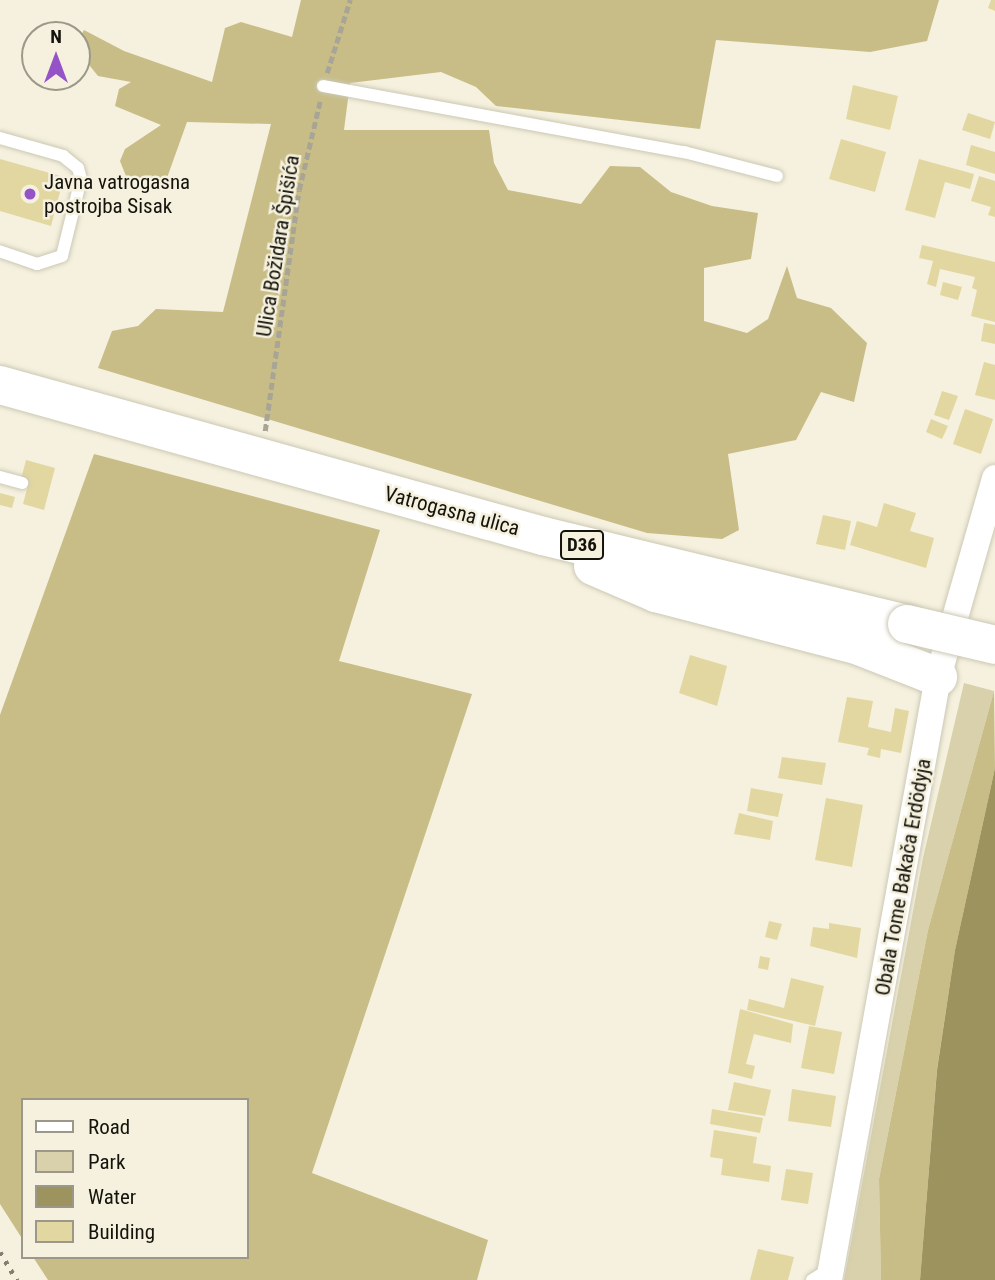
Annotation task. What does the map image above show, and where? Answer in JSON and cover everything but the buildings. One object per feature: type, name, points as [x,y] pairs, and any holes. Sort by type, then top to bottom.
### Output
[{"type":"main road","name":"Vatrogasna ulica","points":[[0,385],[543,536],[995,645]]},
{"type":"main road","points":[[543,536],[598,569],[656,593],[859,646],[938,677]]},
{"type":"street","name":"Obala Tome Bakača Erdödyja","points":[[824,1276],[938,677],[995,478]]},
{"type":"lane","points":[[323,86],[684,152],[777,176]]},
{"type":"lane","points":[[0,138],[63,156],[78,168],[81,179],[62,257],[37,264],[0,251]]},
{"type":"lane","points":[[0,477],[22,483]]},
{"type":"path","name":"Ulica Božidara Špišića","points":[[260,458],[299,190],[323,86],[350,0]]},
{"type":"green space","points":[[964,683],[994,691],[928,930],[879,1179],[881,1280],[844,1280],[923,858]]},
{"type":"shaded area","points":[[301,0],[939,0],[927,41],[870,52],[716,40],[700,129],[496,106],[476,87],[441,72],[350,83],[344,130],[489,130],[494,163],[508,190],[581,204],[610,166],[640,167],[671,192],[712,206],[758,213],[751,259],[704,268],[704,321],[747,333],[768,319],[787,266],[797,298],[831,308],[867,343],[854,402],[821,392],[796,440],[728,454],[739,530],[722,539],[647,533],[98,368],[112,331],[138,326],[156,309],[223,312],[271,124],[187,122],[163,189],[126,176],[120,161],[125,149],[161,125],[115,106],[119,89],[131,82],[98,76],[91,67],[91,34],[124,51],[212,82],[225,28],[241,22],[292,37]]},
{"type":"shaded area","points":[[94,454],[380,530],[339,661],[472,694],[312,1173],[488,1240],[477,1280],[48,1280],[34,1259],[248,1259],[248,1098],[21,1098],[21,1237],[0,1204],[0,715]]},
{"type":"shaded area","points":[[994,691],[995,768],[955,950],[937,1069],[920,1280],[881,1280],[879,1179],[928,930]]},
{"type":"water","points":[[995,768],[995,1280],[920,1280],[937,1070],[955,950]]},
{"type":"railway","points":[[0,1252],[17,1280]]},
{"type":"place","name":"Javna vatrogasna postrojba Sisak","points":[[30,194]]}]
